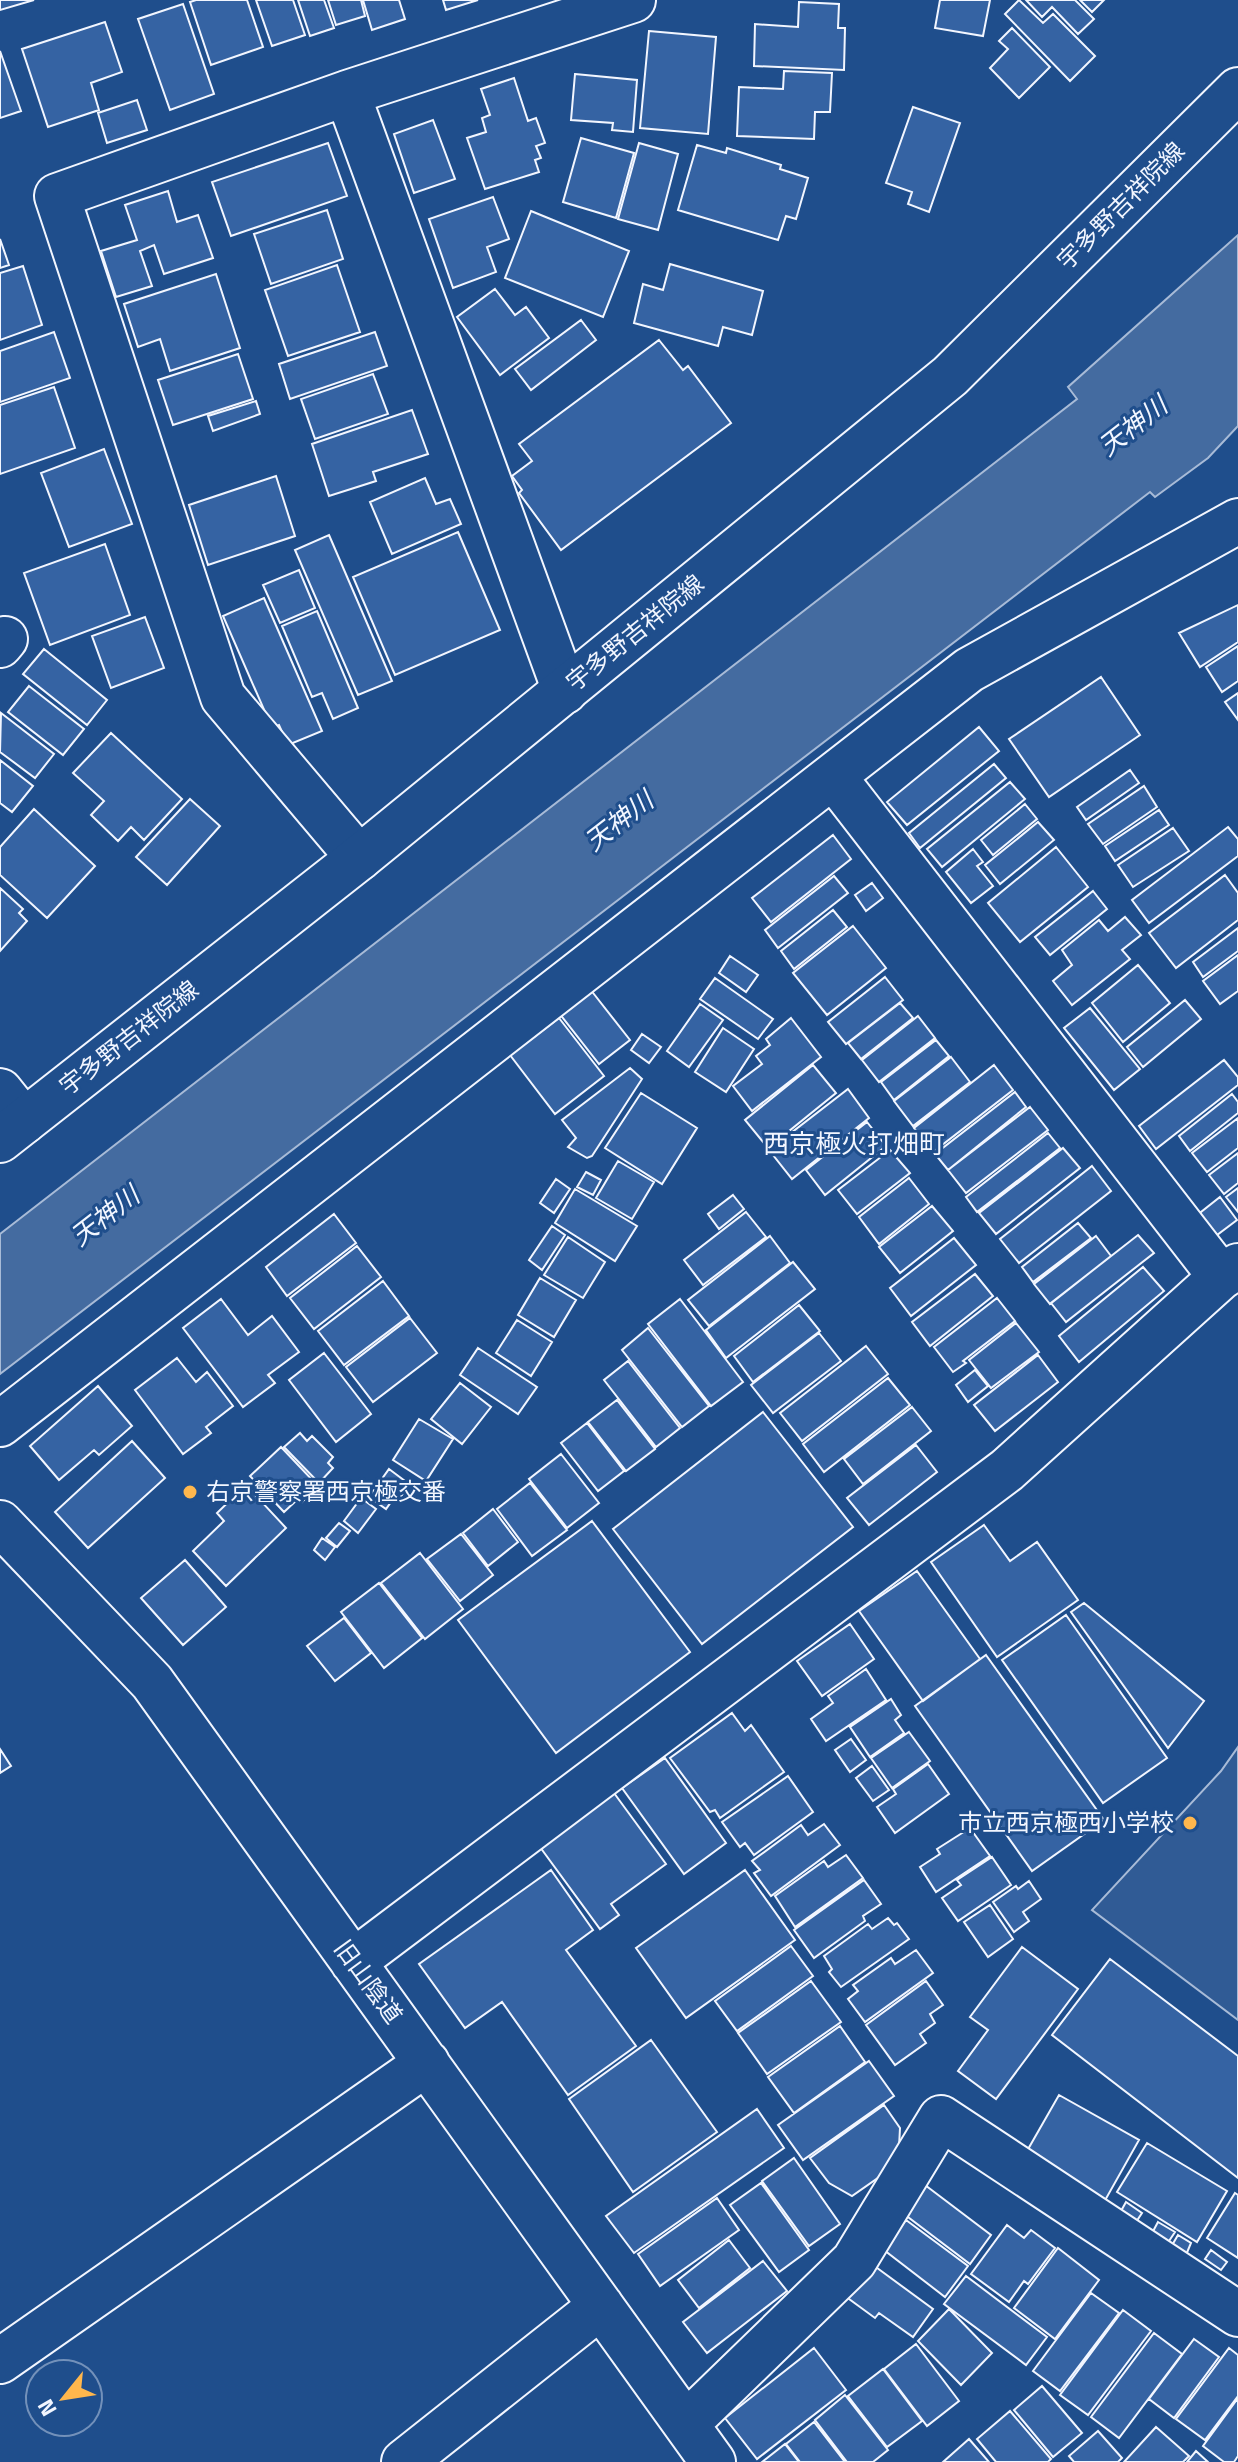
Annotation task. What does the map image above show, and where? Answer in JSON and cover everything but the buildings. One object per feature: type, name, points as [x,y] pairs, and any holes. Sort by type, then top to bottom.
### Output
[{"type":"street","points":[[359,858],[223,697],[57,196],[347,93],[633,0]]},
{"type":"street","name":"宇多野吉祥院線","points":[[8,1117],[359,858],[950,376],[1238,90]]},
{"type":"street","points":[[347,93],[565,691]]},
{"type":"street","points":[[0,1424],[969,670],[1238,521]]},
{"type":"street","points":[[353,1962],[1007,1470],[1230,1272],[833,776]]},
{"type":"street","name":"旧山陰道","points":[[0,1523],[152,1682],[713,2462]]},
{"type":"street","points":[[0,2361],[427,2063]]},
{"type":"street","points":[[686,2424],[854,2261],[941,2118],[1238,2314]]},
{"type":"street","points":[[404,2462],[601,2306]]},
{"type":"shaded area","name":"市立西京極西小学校","points":[[1238,1747],[1238,2020],[1092,1910],[1221,1771]]},
{"type":"water","name":"天神川","points":[[1238,235],[1238,426],[1208,458],[1155,497],[1150,492],[0,1374],[0,1234],[1077,399],[1068,387]]},
{"type":"place","name":"右京警察署西京極交番","points":[[190,1492]]},
{"type":"place","name":"市立西京極西小学校","points":[[1190,1823]]},
{"type":"district","name":"西京極火打畑町","points":[[854,1144]]}]
